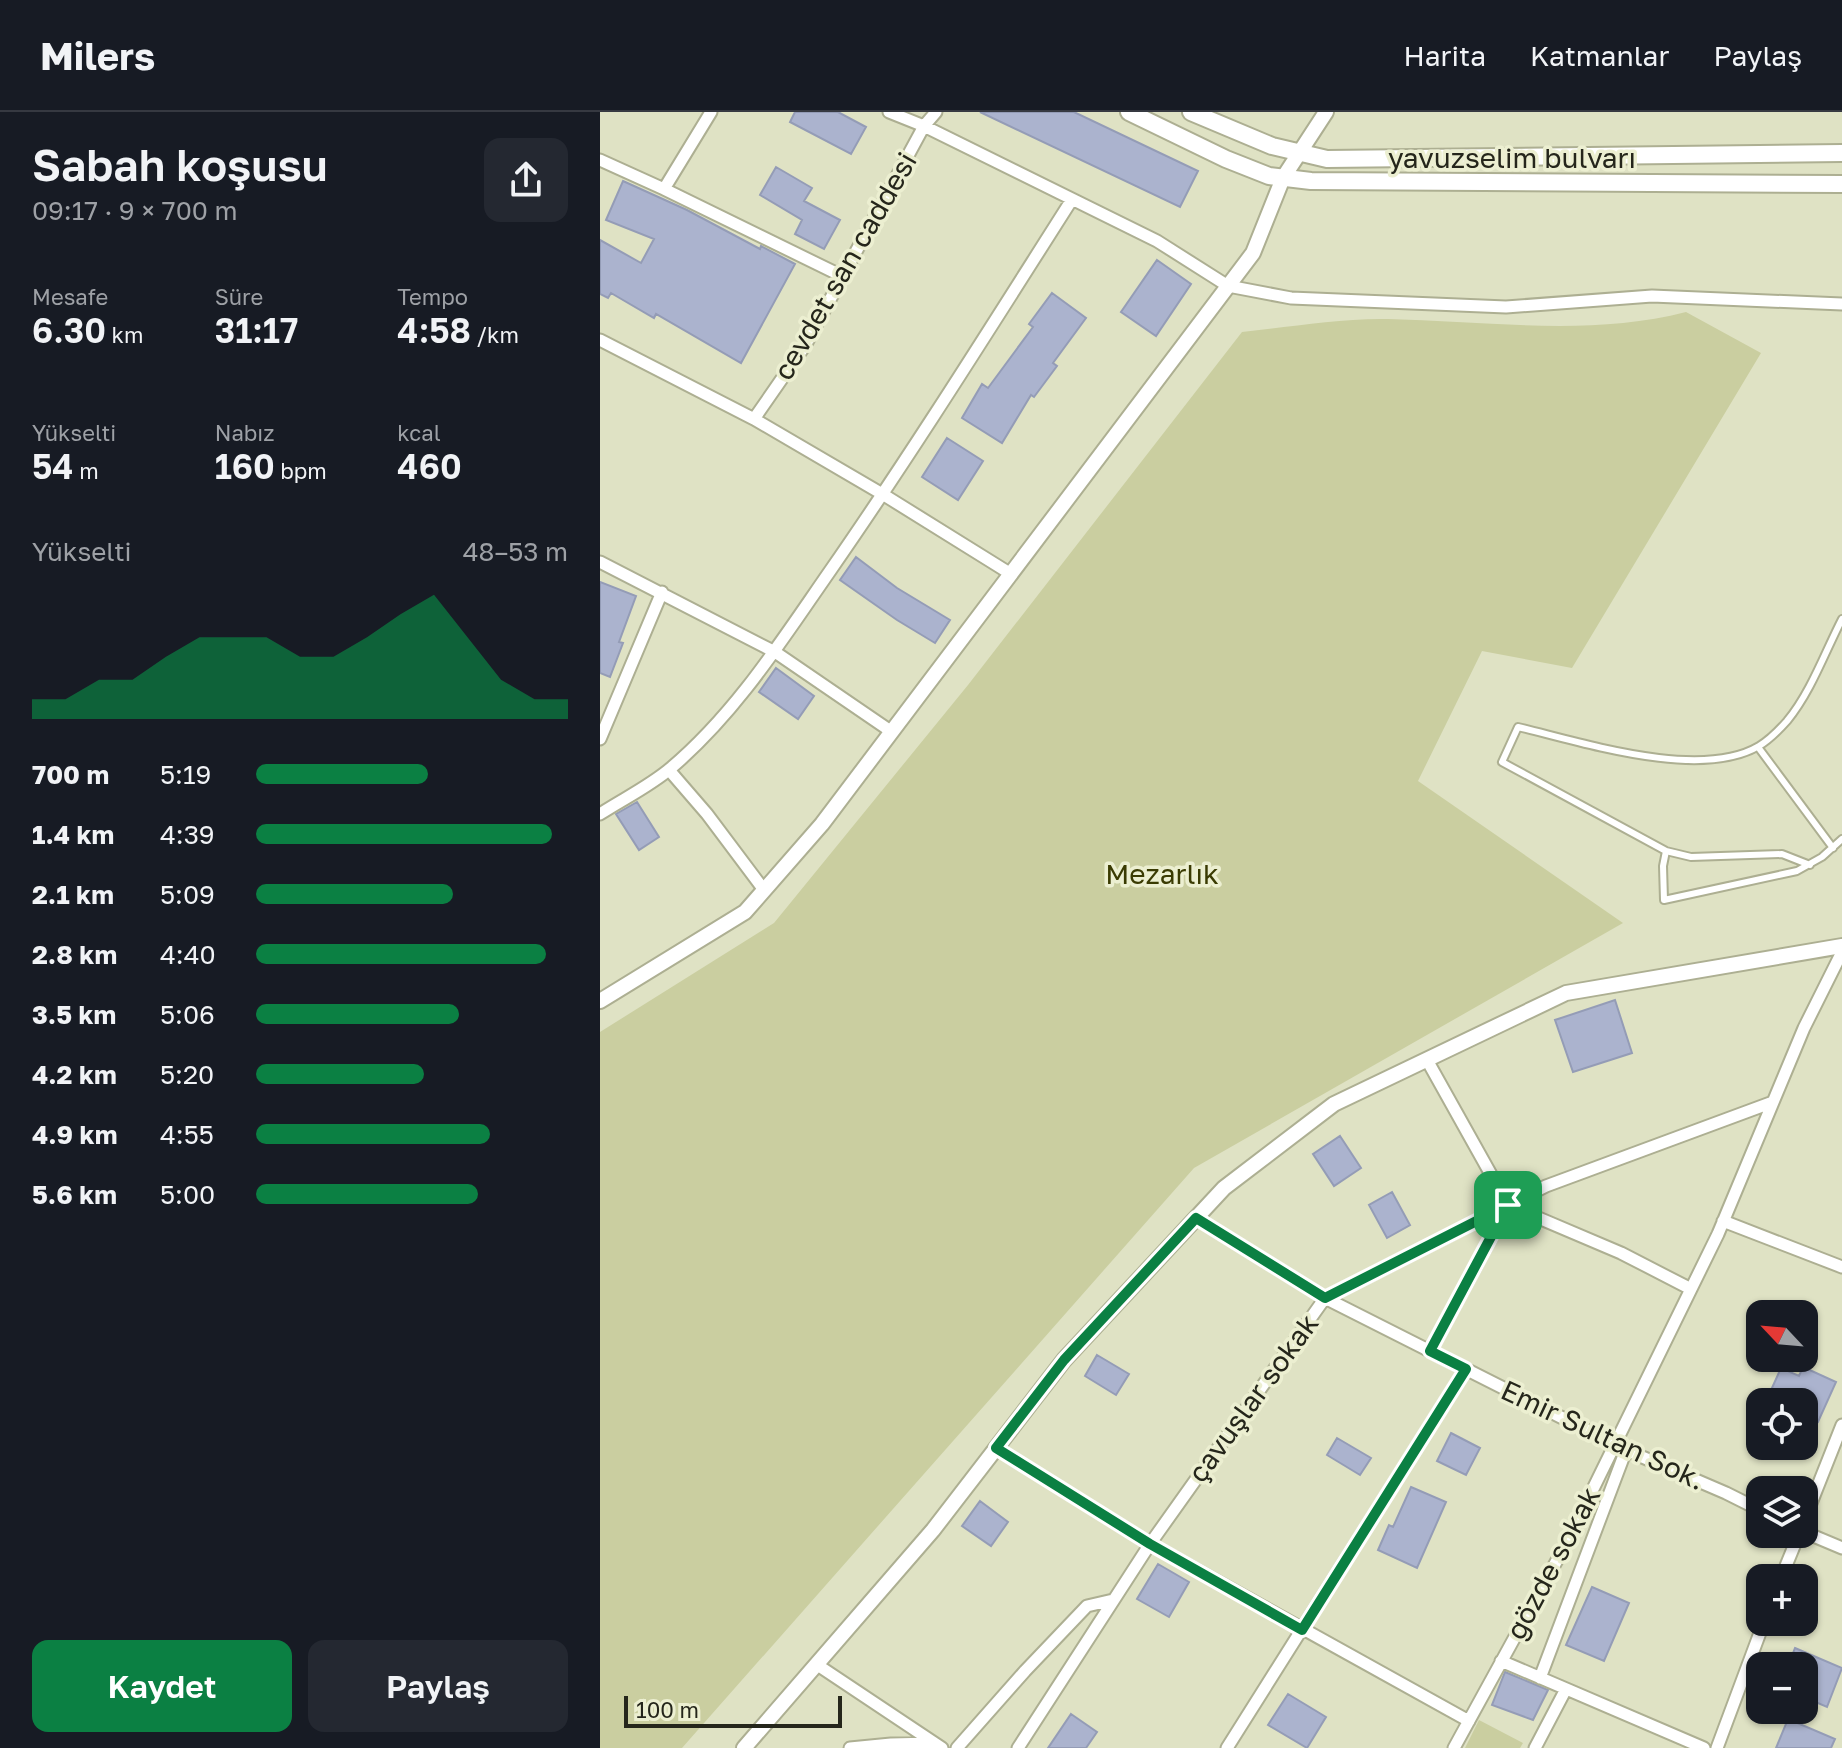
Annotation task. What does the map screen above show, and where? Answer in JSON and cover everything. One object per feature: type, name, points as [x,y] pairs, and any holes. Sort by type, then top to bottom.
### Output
[{"type":"main road","points":[[1129,112],[1226,159],[1269,176],[1311,181],[1842,184]]},
{"type":"main road","name":"yavuzselim bulvarı","points":[[1191,112],[1272,146],[1327,159],[1842,153]]},
{"type":"street","points":[[664,189],[711,112]]},
{"type":"street","points":[[889,112],[924,126],[1157,241],[1228,286],[1291,298],[1506,307],[1652,296],[1842,304]]},
{"type":"street","name":"cevdet san caddesi","points":[[754,419],[806,344],[924,126],[936,112]]},
{"type":"street","points":[[600,1001],[745,912],[822,824],[1253,253],[1283,178],[1326,112]]},
{"type":"street","points":[[600,160],[842,276]]},
{"type":"street","points":[[600,814],[669,770],[732,707],[775,652],[884,495],[1071,201]]},
{"type":"street","points":[[600,340],[754,419],[1011,574]]},
{"type":"street","points":[[600,562],[775,652],[892,732]]},
{"type":"street","points":[[600,739],[662,592]]},
{"type":"street","points":[[669,770],[707,814],[764,890]]},
{"type":"street","points":[[744,1748],[933,1530],[1064,1360],[1224,1188],[1334,1104],[1566,993],[1842,946]]},
{"type":"street","name":"gözde sokak","points":[[1454,1748],[1620,1446],[1723,1221],[1804,1028],[1842,952]]},
{"type":"street","points":[[1427,1060],[1508,1205],[1621,1253],[1691,1289]]},
{"type":"street","name":"çavuşlar sokak","points":[[1018,1748],[1150,1544],[1325,1298],[1546,1186],[1773,1102]]},
{"type":"street","points":[[1430,1351],[1508,1205]]},
{"type":"street","name":"Emir Sultan Sok.","points":[[1196,1218],[1325,1298],[1620,1446],[1746,1503]]},
{"type":"street","points":[[1723,1221],[1842,1267]]},
{"type":"street","points":[[1227,1748],[1466,1369]]},
{"type":"street","points":[[1818,1491],[1842,1425]]},
{"type":"street","name":"gözde sokak","points":[[1540,1678],[1620,1446]]},
{"type":"street","points":[[996,1448],[1150,1544],[1469,1721]]},
{"type":"street","points":[[1818,1537],[1842,1548]]},
{"type":"street","points":[[957,1748],[1087,1606],[1113,1600]]},
{"type":"street","points":[[1717,1748],[1759,1636]]},
{"type":"street","points":[[1501,1661],[1704,1748]]},
{"type":"street","points":[[816,1664],[936,1746]]},
{"type":"street","points":[[1535,1748],[1566,1689]]},
{"type":"street","points":[[850,1748],[936,1746]]},
{"type":"lane","points":[[1810,865],[1782,854],[1691,857],[1666,851],[1502,762],[1518,727],[1627,754],[1681,760],[1714,758],[1758,747],[1778,731],[1795,710],[1842,619]]},
{"type":"lane","points":[[1758,747],[1833,848]]},
{"type":"lane","points":[[1666,851],[1664,900],[1797,871],[1810,865],[1842,839]]},
{"type":"green space","name":"Mezarlık","points":[[1686,312],[1761,353],[1572,668],[1482,651],[1418,781],[1623,923],[1194,1168],[682,1748],[600,1748],[600,1032],[774,923],[968,685],[1242,332],[1370,319],[1575,326],[1649,320]]},
{"type":"green space","points":[[1479,1720],[1523,1743],[1520,1748],[1465,1748]]},
{"type":"building","points":[[795,112],[838,112],[866,127],[851,154],[790,122]]},
{"type":"building","points":[[980,112],[1074,112],[1198,171],[1180,207]]},
{"type":"building","points":[[776,167],[812,188],[804,201],[840,220],[824,249],[795,234],[802,220],[760,195]]},
{"type":"building","points":[[623,181],[795,264],[741,363],[656,314],[654,318],[611,293],[608,298],[600,294],[600,240],[641,263],[654,239],[606,220]]},
{"type":"building","points":[[1157,260],[1191,284],[1156,336],[1121,312]]},
{"type":"building","points":[[1052,293],[1086,318],[1053,363],[1057,366],[1034,397],[1031,395],[1002,443],[962,418],[982,384],[988,388],[1033,327],[1029,324]]},
{"type":"building","points":[[947,438],[983,461],[958,500],[922,477]]},
{"type":"building","points":[[856,557],[897,588],[950,620],[935,643],[840,580]]},
{"type":"building","points":[[600,582],[636,596],[610,677],[600,673]]},
{"type":"building","points":[[776,668],[814,696],[798,719],[759,692]]},
{"type":"building","points":[[637,802],[659,837],[639,850],[616,814]]},
{"type":"building","points":[[1615,1000],[1632,1053],[1573,1072],[1555,1020]]},
{"type":"building","points":[[1340,1136],[1361,1168],[1334,1186],[1313,1154]]},
{"type":"building","points":[[1392,1192],[1410,1225],[1387,1238],[1369,1205]]},
{"type":"building","points":[[1097,1355],[1129,1374],[1116,1395],[1085,1376]]},
{"type":"building","points":[[1779,1372],[1799,1376],[1801,1372],[1814,1372],[1836,1382],[1818,1422],[1818,1388],[1772,1388]]},
{"type":"building","points":[[1451,1433],[1480,1448],[1466,1475],[1437,1461]]},
{"type":"building","points":[[1337,1438],[1371,1458],[1360,1475],[1327,1455]]},
{"type":"building","points":[[1411,1487],[1446,1502],[1417,1568],[1378,1550],[1389,1525],[1393,1527]]},
{"type":"building","points":[[980,1501],[1008,1522],[991,1546],[962,1526]]},
{"type":"building","points":[[1158,1564],[1189,1582],[1169,1617],[1137,1599]]},
{"type":"building","points":[[1592,1587],[1629,1603],[1604,1661],[1566,1645]]},
{"type":"building","points":[[1818,1658],[1842,1668],[1827,1707],[1818,1703]]},
{"type":"building","points":[[1505,1672],[1548,1690],[1533,1720],[1492,1705]]},
{"type":"building","points":[[1288,1694],[1326,1717],[1307,1748],[1268,1725]]},
{"type":"building","points":[[1071,1714],[1097,1732],[1086,1748],[1048,1748]]},
{"type":"building","points":[[1786,1724],[1800,1724],[1835,1739],[1831,1748],[1776,1748]]},
{"type":"route","points":[[1508,1205],[1430,1351],[1466,1369],[1302,1630],[1150,1544],[996,1448],[1064,1360],[1196,1218],[1325,1298],[1508,1205]]}]
